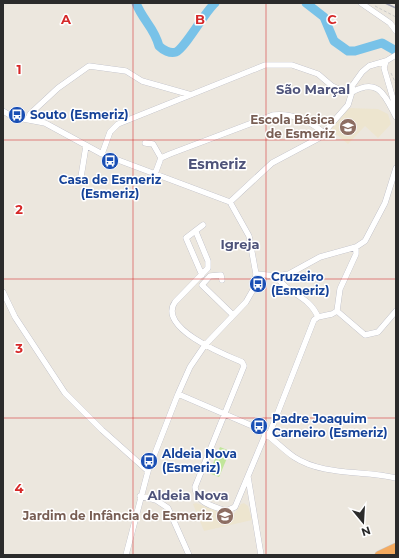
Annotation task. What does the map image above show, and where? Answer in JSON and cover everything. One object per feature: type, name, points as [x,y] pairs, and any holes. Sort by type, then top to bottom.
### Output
[{"type":"highway","points":[[379,555],[396,547]]},
{"type":"street","points":[[361,3],[390,23],[396,31]]},
{"type":"street","points":[[230,202],[272,163],[319,138],[348,105],[353,82],[362,72],[369,66],[386,61],[396,55]]},
{"type":"street","points":[[386,61],[384,68],[396,109]]},
{"type":"street","points":[[102,154],[110,132],[118,124],[188,94],[265,65],[292,65],[318,74],[332,86],[342,91],[352,92],[369,86],[376,88],[384,96],[396,117]]},
{"type":"street","points":[[28,119],[30,114],[58,88],[89,66],[126,71],[142,80],[188,94]]},
{"type":"street","points":[[3,112],[13,117],[45,123],[102,154],[230,202],[249,236],[256,274],[253,292],[205,345],[190,368],[178,394],[148,471],[140,496],[126,555]]},
{"type":"street","points":[[156,174],[162,158],[273,115],[281,114],[306,120],[324,133]]},
{"type":"street","points":[[145,143],[153,144],[162,158]]},
{"type":"street","points":[[86,146],[81,177],[86,182]]},
{"type":"street","points":[[256,274],[277,276],[289,274],[320,257],[356,247],[365,241],[385,203],[396,168]]},
{"type":"street","points":[[202,275],[186,240],[187,236],[196,232],[203,225]]},
{"type":"street","points":[[196,232],[209,265],[202,275],[175,302],[172,308],[172,313],[175,322],[184,331],[205,345],[244,365],[194,487],[195,495],[201,501],[226,511],[235,507],[268,434],[314,320],[318,317],[338,311]]},
{"type":"street","points":[[338,311],[340,289],[356,254],[356,247]]},
{"type":"street","points":[[222,280],[221,275],[212,275],[202,285],[233,315]]},
{"type":"street","points":[[277,276],[280,283],[304,298],[314,308],[318,317]]},
{"type":"street","points":[[3,292],[15,317],[65,393],[102,430],[148,471]]},
{"type":"street","points":[[338,311],[365,335],[378,332],[396,311]]},
{"type":"street","points":[[178,394],[268,434],[294,457],[322,468],[378,473],[396,478]]},
{"type":"street","points":[[248,477],[262,555]]},
{"type":"street","points":[[140,496],[156,500],[168,508],[189,555]]},
{"type":"path","points":[[373,10],[376,6],[396,17]]},
{"type":"shaded area","name":"Escola Básica de Esmeriz","points":[[347,108],[378,109],[388,114],[391,124],[378,138],[365,126],[348,144],[331,130]]},
{"type":"shaded area","name":"Jardim de Infância de Esmeriz","points":[[196,503],[227,515],[235,513],[241,504],[244,503],[248,506],[252,520],[204,531],[193,504]]},
{"type":"green space","points":[[220,447],[230,451],[219,477],[209,473]]},
{"type":"waterway","points":[[136,3],[157,39],[159,46],[162,49],[171,52],[176,52],[180,49],[215,3]]},
{"type":"waterway","points":[[306,3],[324,17],[334,41],[348,51],[355,51],[382,43],[396,51]]},
{"type":"railway","points":[[385,3],[396,8]]},
{"type":"place","name":"Souto (Esmeriz)","points":[[17,115]]},
{"type":"place","name":"Escola Básica de Esmeriz","points":[[348,127]]},
{"type":"place","name":"Casa de Esmeriz (Esmeriz)","points":[[110,161]]},
{"type":"place","name":"Cruzeiro (Esmeriz)","points":[[258,284]]},
{"type":"place","name":"Padre Joaquim Carneiro (Esmeriz)","points":[[259,426]]},
{"type":"place","name":"Aldeia Nova (Esmeriz)","points":[[149,461]]},
{"type":"place","name":"Jardim de Infância de Esmeriz","points":[[225,516]]},
{"type":"district","name":"São Marçal","points":[[313,89]]},
{"type":"district","name":"Esmeriz","points":[[217,164]]},
{"type":"district","name":"Igreja","points":[[240,244]]},
{"type":"district","name":"Aldeia Nova","points":[[188,495]]}]
